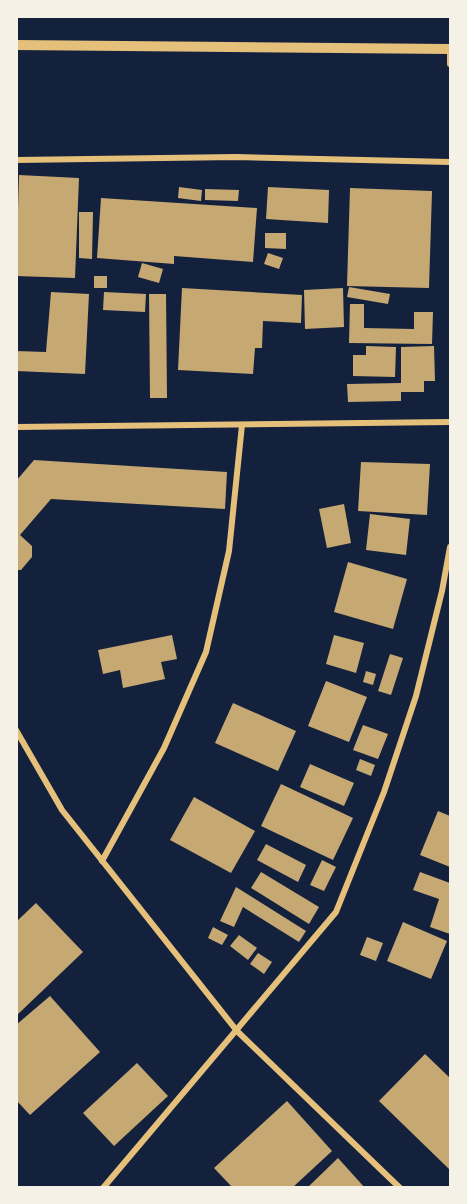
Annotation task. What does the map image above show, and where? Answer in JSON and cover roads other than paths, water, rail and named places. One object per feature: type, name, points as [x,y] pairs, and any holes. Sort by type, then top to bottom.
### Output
[{"type":"street","points":[[16,45],[450,49],[450,64]]},
{"type":"street","points":[[16,160],[236,157],[450,162]]},
{"type":"street","points":[[16,427],[450,422]]},
{"type":"street","points":[[102,861],[164,748],[206,652],[229,551],[242,425]]},
{"type":"street","points":[[103,1188],[336,912],[384,792],[416,696],[442,591],[450,547]]},
{"type":"street","points":[[16,730],[62,810],[237,1031],[400,1188]]}]
